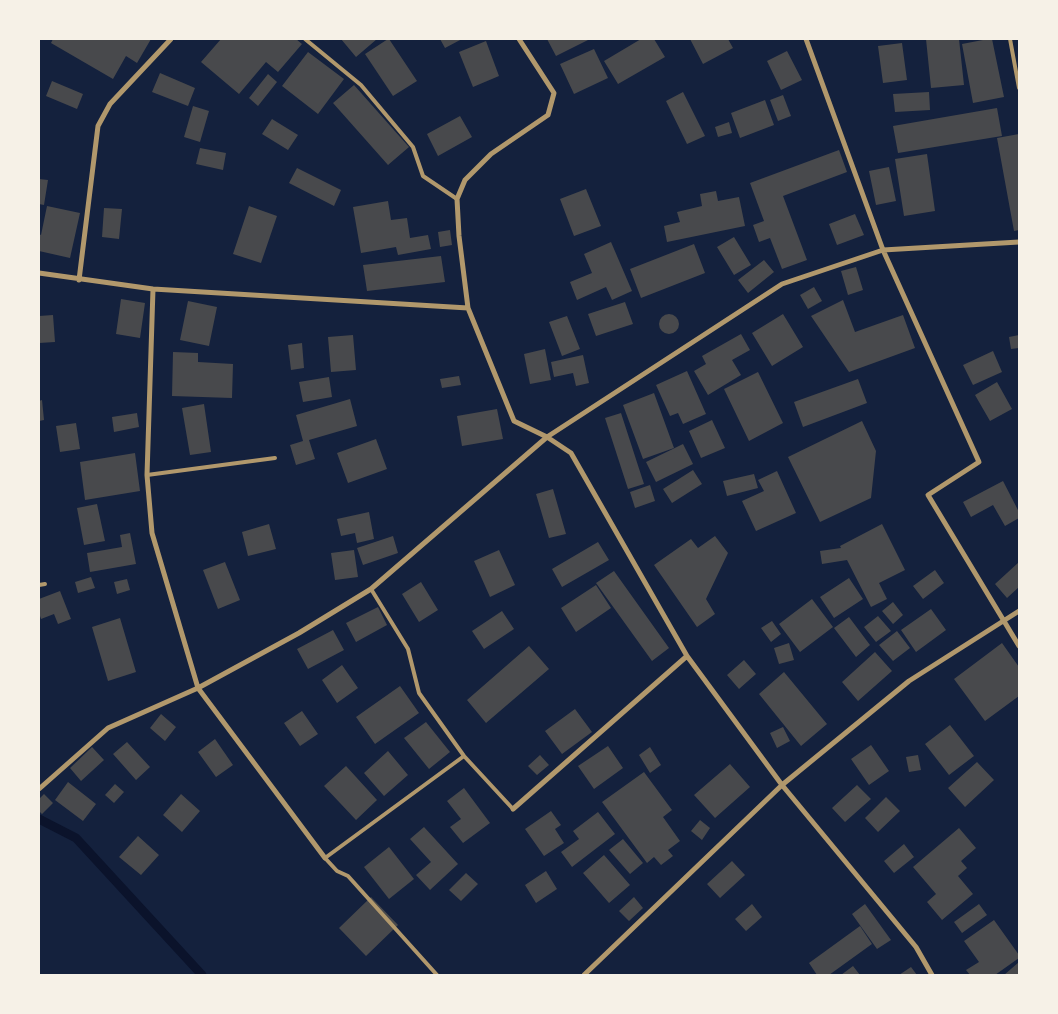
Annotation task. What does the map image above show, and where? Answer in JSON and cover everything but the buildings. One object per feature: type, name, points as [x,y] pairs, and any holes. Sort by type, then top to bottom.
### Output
[{"type":"street","points":[[79,280],[98,126],[110,104],[171,39]]},
{"type":"street","points":[[519,39],[554,92],[548,115],[491,154],[464,180],[457,198],[459,236],[468,308],[514,421],[571,453],[688,656],[782,785],[916,947],[932,975]]},
{"type":"street","points":[[806,39],[883,250],[979,462],[928,495],[1019,646]]},
{"type":"street","points":[[39,789],[108,728],[198,688],[299,633],[371,589],[546,438],[782,284],[883,250],[1019,242]]},
{"type":"street","points":[[39,273],[153,289],[468,308]]},
{"type":"street","points":[[153,289],[147,475],[152,534],[198,688],[325,858]]},
{"type":"street","points":[[584,975],[782,785],[909,681],[1019,611]]},
{"type":"street","points":[[513,809],[688,656]]},
{"type":"lane","points":[[306,39],[361,85],[413,147],[423,176],[457,198]]},
{"type":"lane","points":[[1010,39],[1019,88]]},
{"type":"lane","points":[[147,475],[275,458]]},
{"type":"lane","points":[[39,585],[45,584]]},
{"type":"lane","points":[[371,589],[408,649],[420,693],[464,756],[513,809]]},
{"type":"lane","points":[[437,975],[348,876],[337,871],[325,858],[464,756]]},
{"type":"waterway","points":[[39,819],[76,838],[202,975]]}]
